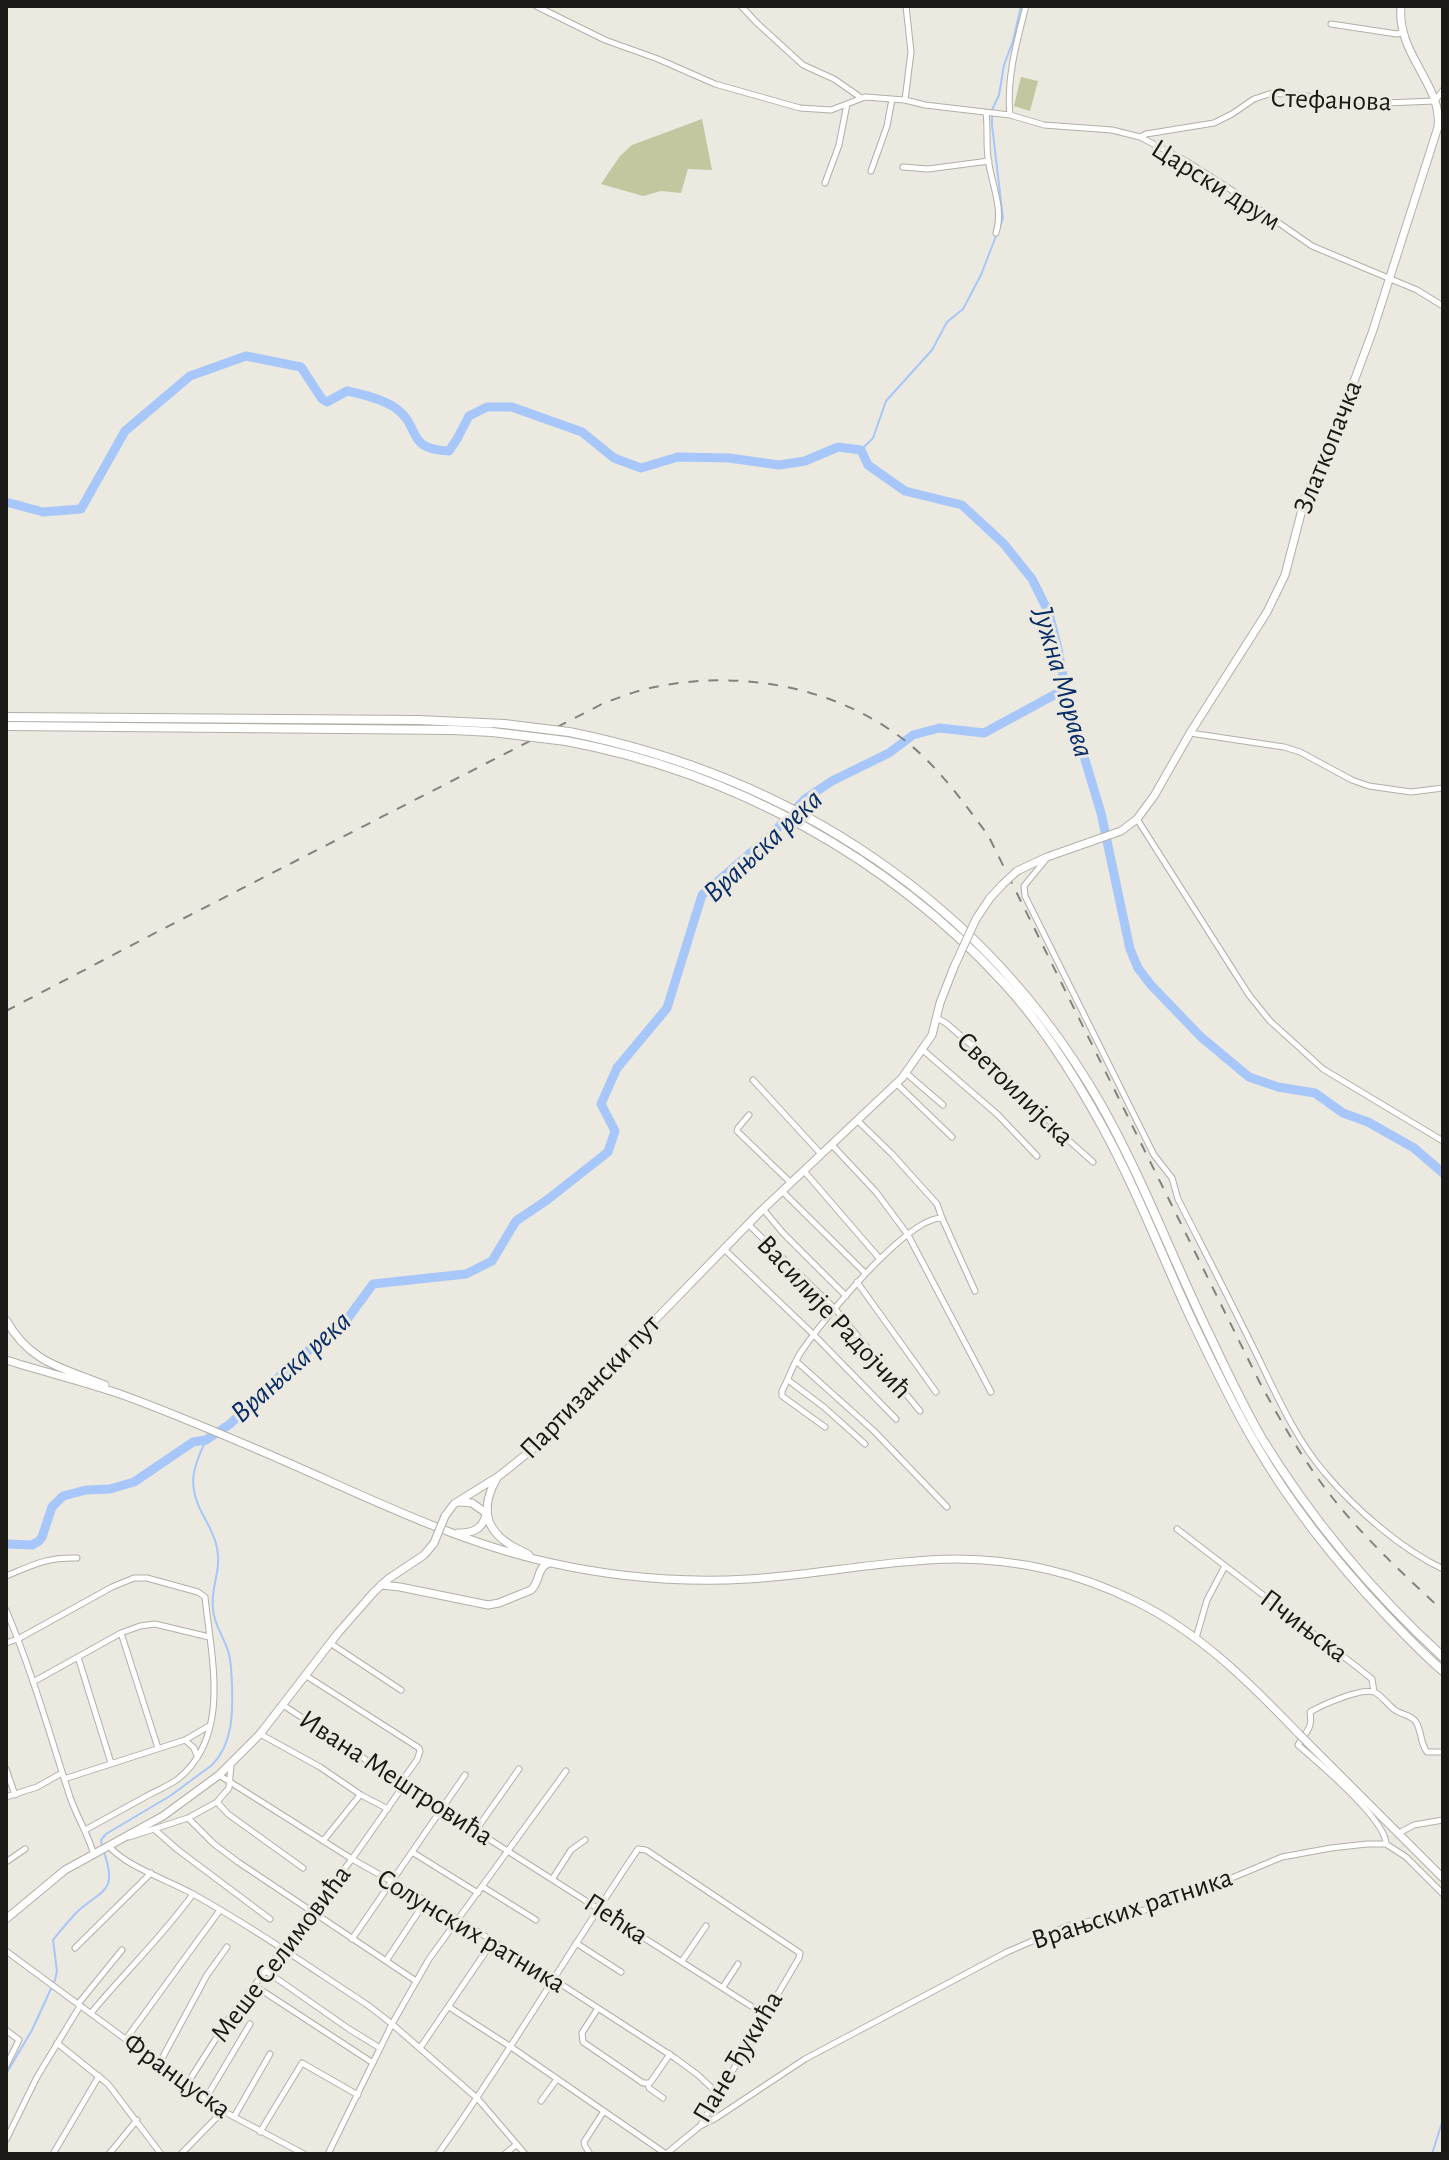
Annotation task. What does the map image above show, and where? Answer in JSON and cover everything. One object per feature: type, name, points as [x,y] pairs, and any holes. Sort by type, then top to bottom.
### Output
[{"type":"highway","points":[[6,717],[419,720],[504,724],[568,737],[678,770],[781,808],[872,857],[956,923],[1011,977],[1051,1026],[1099,1101],[1125,1151],[1209,1334],[1267,1446],[1350,1563],[1443,1657]]},
{"type":"highway","points":[[6,726],[453,730],[568,737]]},
{"type":"highway","points":[[799,818],[870,866],[937,918],[1004,983],[1033,1018],[1057,1051],[1104,1129],[1201,1341],[1258,1449],[1295,1506],[1344,1570],[1443,1671]]},
{"type":"main road","name":"Златкопачка","points":[[1072,848],[1121,831],[1137,819],[1267,612],[1283,581],[1300,511],[1350,393],[1441,115],[1402,33],[1401,6]]},
{"type":"main road","name":"Партизански пут","points":[[6,1919],[56,1876],[175,1809],[231,1765],[260,1734],[304,1675],[381,1585],[424,1555],[434,1543],[445,1516],[457,1502],[499,1476],[548,1436],[748,1224],[897,1084],[932,1035],[954,967],[976,919],[990,898],[1017,871],[1072,848]]},
{"type":"main road","points":[[6,1320],[38,1357],[117,1393]]},
{"type":"main road","points":[[6,1360],[117,1393],[453,1533],[549,1563],[677,1580],[764,1578],[927,1561],[999,1561],[1057,1572],[1110,1589],[1159,1614],[1196,1638],[1233,1669],[1443,1878]]},
{"type":"main road","points":[[453,1533],[474,1531],[483,1525],[492,1488],[499,1476]]},
{"type":"main road","points":[[457,1502],[472,1503],[486,1514],[503,1540],[533,1559]]},
{"type":"main road","points":[[520,1555],[532,1567],[537,1579]]},
{"type":"main road","points":[[381,1585],[492,1605],[531,1590],[536,1585],[541,1568],[549,1563]]},
{"type":"main road","points":[[400,1572],[406,1584],[415,1589]]},
{"type":"street","name":"Царски друм","points":[[536,6],[605,40],[715,84],[800,108],[831,110],[861,98],[905,100],[1010,115],[1057,127],[1112,130],[1140,137],[1215,180],[1312,246],[1417,290],[1443,306]]},
{"type":"street","points":[[741,6],[803,65],[834,79],[861,98]]},
{"type":"street","points":[[905,100],[911,52],[906,6]]},
{"type":"street","points":[[1010,115],[1008,96],[1026,6]]},
{"type":"street","points":[[1331,24],[1402,33]]},
{"type":"street","points":[[1435,101],[1443,90]]},
{"type":"street","name":"Стефанова","points":[[1140,137],[1214,123],[1254,99],[1272,93],[1385,103],[1435,101]]},
{"type":"street","points":[[871,171],[887,126],[892,99]]},
{"type":"street","points":[[825,183],[839,145],[847,104]]},
{"type":"street","points":[[990,113],[989,161],[999,207],[996,233]]},
{"type":"street","points":[[903,167],[928,169],[989,161]]},
{"type":"street","points":[[1190,733],[1284,747],[1369,786],[1411,792],[1443,788]]},
{"type":"street","points":[[1137,819],[1249,995],[1270,1021],[1323,1069],[1443,1141]]},
{"type":"street","points":[[1047,857],[1024,886],[1025,896],[1154,1155],[1172,1178],[1178,1199],[1273,1390],[1324,1472],[1389,1533],[1443,1569]]},
{"type":"street","name":"Светоилијска","points":[[937,1018],[1000,1070],[1093,1162]]},
{"type":"street","points":[[923,1050],[998,1115],[1037,1156]]},
{"type":"street","points":[[906,1073],[943,1105]]},
{"type":"street","points":[[753,1080],[821,1154]]},
{"type":"street","points":[[897,1084],[952,1137]]},
{"type":"street","points":[[749,1115],[737,1131],[791,1183]]},
{"type":"street","points":[[858,1121],[937,1204],[975,1291]]},
{"type":"street","points":[[832,1145],[876,1192],[908,1235],[991,1392]]},
{"type":"street","points":[[804,1171],[879,1258]]},
{"type":"street","points":[[782,1191],[865,1273]]},
{"type":"street","points":[[763,1209],[770,1220],[846,1296]]},
{"type":"street","points":[[825,1427],[782,1396],[796,1361],[879,1258],[934,1218],[942,1218]]},
{"type":"street","name":"Василије Радојчић","points":[[748,1224],[836,1310],[920,1411]]},
{"type":"street","points":[[724,1249],[896,1419]]},
{"type":"street","points":[[857,1282],[936,1392]]},
{"type":"street","points":[[796,1361],[874,1431],[947,1507]]},
{"type":"street","points":[[788,1380],[865,1444]]},
{"type":"street","name":"Пчињска","points":[[1177,1529],[1372,1679],[1374,1692],[1394,1710],[1416,1722],[1427,1752],[1443,1752]]},
{"type":"street","points":[[6,1576],[50,1559],[77,1558]]},
{"type":"street","points":[[1196,1638],[1207,1600],[1225,1566]]},
{"type":"street","points":[[6,1643],[134,1578],[147,1578],[198,1592],[205,1597],[215,1702],[205,1741],[197,1757],[175,1781],[85,1830]]},
{"type":"street","points":[[6,1610],[73,1805],[94,1854]]},
{"type":"street","points":[[33,1682],[121,1633],[140,1626],[155,1624],[209,1637]]},
{"type":"street","points":[[121,1633],[158,1748]]},
{"type":"street","points":[[330,1643],[401,1690]]},
{"type":"street","points":[[78,1657],[111,1763]]},
{"type":"street","name":"Меше Селимовића","points":[[187,2084],[221,2029],[388,1809],[420,1751],[304,1675]]},
{"type":"street","points":[[1374,1692],[1359,1693],[1310,1712],[1311,1725],[1299,1744],[1300,1748],[1377,1822],[1386,1837],[1386,1844],[1406,1857],[1443,1894]]},
{"type":"street","name":"Ивана Мештровића","points":[[283,1705],[509,1851]]},
{"type":"street","points":[[6,1797],[63,1776],[185,1740],[210,1725]]},
{"type":"street","points":[[260,1734],[388,1809]]},
{"type":"street","points":[[185,1740],[194,1748],[197,1757]]},
{"type":"street","points":[[231,1765],[231,1783]]},
{"type":"street","points":[[6,1769],[15,1795]]},
{"type":"street","points":[[476,1830],[519,1769]]},
{"type":"street","points":[[328,2154],[416,1981],[566,1771]]},
{"type":"street","name":"Солунских ратника","points":[[219,1775],[553,1979],[670,2054],[718,2094]]},
{"type":"street","points":[[352,1939],[465,1775]]},
{"type":"street","name":"Партизански пут","points":[[124,1838],[188,1818],[217,1802],[227,1793],[231,1783]]},
{"type":"street","points":[[323,1841],[361,1795]]},
{"type":"street","points":[[217,1802],[228,1814],[303,1868]]},
{"type":"street","points":[[188,1818],[214,1844],[416,1981]]},
{"type":"street","points":[[1398,1834],[1414,1825],[1443,1820]]},
{"type":"street","points":[[154,1829],[270,1919]]},
{"type":"street","points":[[553,1878],[571,1850],[585,1840]]},
{"type":"street","name":"Врањских ратника","points":[[700,2126],[805,2059],[998,1956],[1047,1934],[1081,1923],[1165,1905],[1290,1854],[1386,1844]]},
{"type":"street","points":[[107,1848],[220,1910],[369,2006],[478,2099],[525,2154]]},
{"type":"street","points":[[6,1862],[25,1849]]},
{"type":"street","name":"Пане Ђукића","points":[[598,1907],[638,1849],[646,1850],[800,1953],[700,2126],[666,2154]]},
{"type":"street","name":"Пећка","points":[[509,1851],[765,2015]]},
{"type":"street","points":[[412,1852],[478,1893]]},
{"type":"street","points":[[75,1948],[151,1873]]},
{"type":"street","points":[[483,1887],[536,1920]]},
{"type":"street","points":[[91,2013],[193,1894]]},
{"type":"street","points":[[386,1961],[425,1902]]},
{"type":"street","points":[[438,2154],[478,2099],[598,1907]]},
{"type":"street","points":[[126,2039],[220,1910]]},
{"type":"street","points":[[682,1961],[706,1926]]},
{"type":"street","points":[[420,2048],[493,1941]]},
{"type":"street","points":[[576,1943],[621,1972]]},
{"type":"street","points":[[159,2064],[203,1982],[227,1947]]},
{"type":"street","points":[[6,2140],[37,2077],[79,2005],[122,1950]]},
{"type":"street","name":"Француска","points":[[6,1951],[223,2111],[304,2154]]},
{"type":"street","points":[[723,1987],[738,1964]]},
{"type":"street","points":[[266,1971],[380,2048]]},
{"type":"street","points":[[255,1986],[373,2063]]},
{"type":"street","points":[[449,2007],[666,2154]]},
{"type":"street","points":[[598,2008],[582,2033],[583,2042],[648,2084],[663,2098]]},
{"type":"street","points":[[206,2098],[250,2024]]},
{"type":"street","points":[[6,2030],[19,2040],[6,2066]]},
{"type":"street","points":[[57,2043],[108,2084],[161,2154]]},
{"type":"street","points":[[234,2117],[270,2054]]},
{"type":"street","points":[[648,2084],[670,2054]]},
{"type":"street","points":[[260,2132],[302,2063],[358,2095]]},
{"type":"street","points":[[53,2154],[99,2076]]},
{"type":"street","points":[[541,2101],[557,2079]]},
{"type":"street","points":[[181,2154],[223,2111]]},
{"type":"street","points":[[590,2154],[584,2142],[604,2111]]},
{"type":"street","points":[[707,2113],[712,2121]]},
{"type":"street","points":[[109,2154],[137,2120]]},
{"type":"street","points":[[505,2154],[517,2144]]},
{"type":"green space","points":[[1021,77],[1038,81],[1030,111],[1014,106]]},
{"type":"green space","points":[[702,119],[712,170],[688,169],[681,193],[661,191],[643,196],[601,184],[620,156],[632,145]]},
{"type":"waterway","points":[[1000,227],[1003,218],[992,110],[999,95],[1021,6]]},
{"type":"waterway","points":[[861,450],[873,438],[886,401],[932,350],[947,322],[963,309],[996,236]]},
{"type":"waterway","name":"Јужна Морава","points":[[6,502],[43,512],[81,509],[125,431],[190,376],[246,356],[301,367],[327,402],[347,391],[389,404],[403,414],[419,441],[435,450],[449,451],[469,416],[487,407],[512,407],[582,432],[614,458],[641,468],[678,457],[729,458],[779,465],[805,461],[838,447],[861,450],[868,465],[905,491],[962,505],[1004,544],[1032,579],[1049,613],[1068,703],[1101,813],[1130,949],[1138,968],[1151,985],[1201,1037],[1249,1077],[1278,1087],[1315,1093],[1343,1113],[1368,1122],[1414,1148],[1443,1173]]},
{"type":"waterway","name":"Врањска река","points":[[6,1544],[32,1545],[39,1541],[52,1507],[63,1496],[134,1482],[193,1442],[206,1440],[230,1424],[302,1355],[340,1329],[373,1284],[466,1274],[492,1261],[516,1221],[608,1152],[615,1131],[601,1104],[617,1068],[667,1008],[702,895],[769,837],[805,799],[832,781],[889,753],[913,735],[939,728],[984,733],[1065,689]]},
{"type":"waterway","points":[[102,1846],[101,1840],[106,1834],[170,1796],[212,1765],[228,1738],[232,1706],[231,1662],[215,1619],[213,1601],[217,1548],[193,1486],[197,1460],[206,1440]]},
{"type":"waterway","points":[[6,2074],[32,2030],[55,1980],[57,1971],[53,1940],[109,1882],[104,1852]]},
{"type":"waterway","points":[[1432,2154],[1443,2119]]},
{"type":"railway","points":[[6,1011],[606,702],[646,689],[714,680],[783,686],[849,707],[880,723],[920,753],[951,786],[988,835],[1283,1425],[1341,1508],[1383,1554],[1443,1611]]}]
